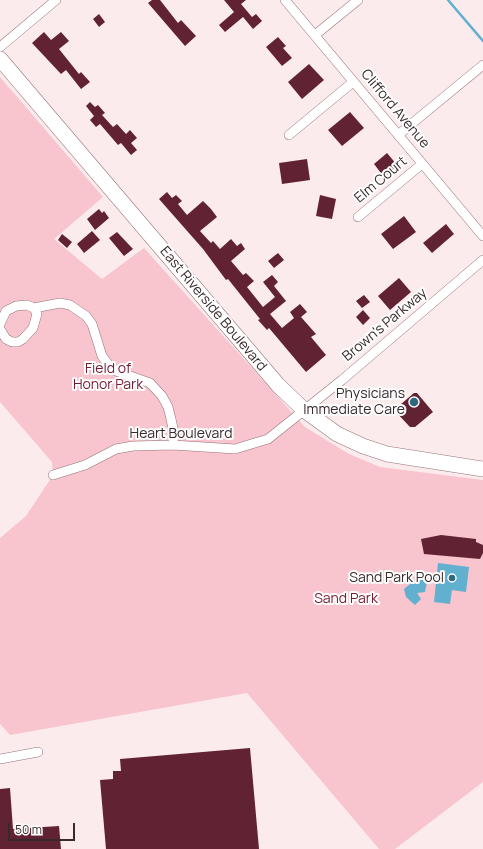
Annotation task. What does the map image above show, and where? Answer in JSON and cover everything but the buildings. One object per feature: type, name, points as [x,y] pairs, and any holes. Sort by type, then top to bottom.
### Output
[{"type":"main road","name":"East Riverside Boulevard","points":[[0,59],[278,385],[304,410],[337,434],[368,448],[387,454],[483,469]]},
{"type":"street","points":[[0,47],[56,0]]},
{"type":"street","name":"Clifford Avenue","points":[[285,0],[483,236]]},
{"type":"street","points":[[315,35],[358,0]]},
{"type":"street","points":[[398,135],[482,66]]},
{"type":"street","points":[[289,135],[353,82]]},
{"type":"street","name":"Elm Court","points":[[358,217],[422,164]]},
{"type":"street","name":"Brown's Parkway","points":[[304,410],[483,260]]},
{"type":"street","points":[[0,324],[2,315],[11,308],[22,305],[34,308],[60,303],[70,305],[86,316],[92,324],[102,356],[108,364],[116,370],[150,383],[162,396],[168,407],[171,419],[174,433],[173,445]]},
{"type":"street","points":[[0,329],[2,334],[12,342],[23,340],[33,328],[36,321],[37,314],[34,308]]},
{"type":"street","name":"Heart Boulevard","points":[[53,475],[85,465],[116,449],[133,446],[173,445],[235,449],[268,439],[304,410]]},
{"type":"street","points":[[0,759],[38,752]]},
{"type":"green space","points":[[0,77],[103,197],[54,239],[102,279],[144,248],[305,427],[349,454],[380,467],[483,480],[483,782],[395,849],[379,849],[247,693],[10,735],[0,724],[0,538],[26,516],[53,475],[52,462],[0,402]]},
{"type":"water","name":"Sand Park Pool","points":[[438,563],[469,567],[466,592],[452,590],[450,604],[434,602]]},
{"type":"water","points":[[421,575],[427,582],[425,592],[417,593],[421,599],[415,605],[406,597],[404,589]]},
{"type":"waterway","points":[[448,0],[483,41]]},
{"type":"place","name":"Physicians Immediate Care","points":[[414,402]]},
{"type":"place","name":"Sand Park Pool","points":[[452,578]]},
{"type":"park label","name":"Field of Honor Park","points":[[108,378]]},
{"type":"park label","name":"Sand Park","points":[[346,599]]}]
